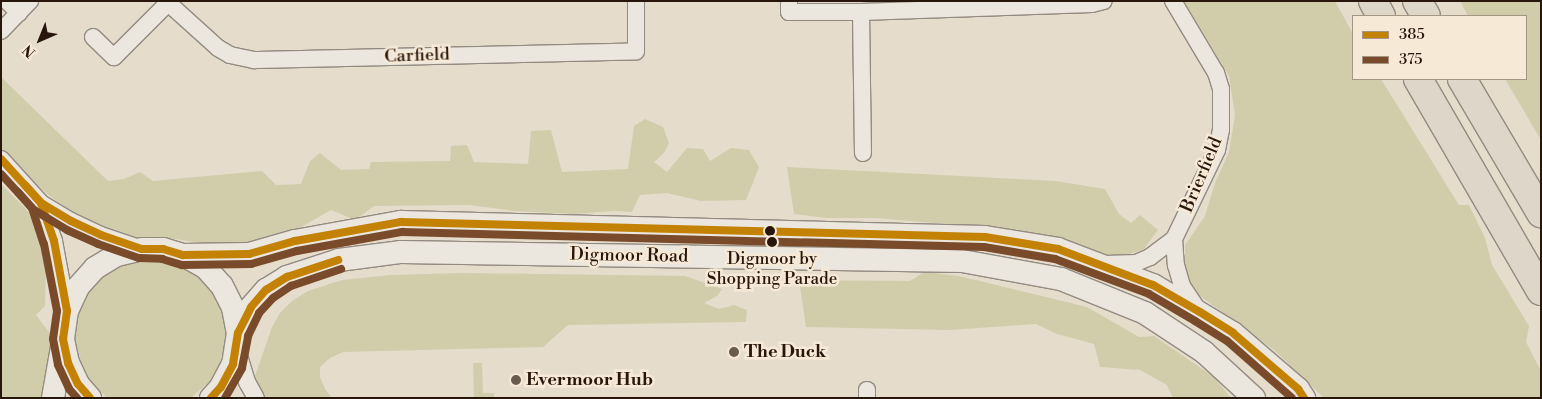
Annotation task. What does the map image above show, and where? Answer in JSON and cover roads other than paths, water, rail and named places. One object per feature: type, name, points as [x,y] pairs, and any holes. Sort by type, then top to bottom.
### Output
[{"type":"highway","points":[[1373,1],[1381,15]]},
{"type":"highway","points":[[1417,1],[1425,15]]},
{"type":"highway","points":[[1419,80],[1541,292]]},
{"type":"highway","points":[[1463,80],[1541,213]]},
{"type":"street","points":[[1,31],[24,7],[6,1]]},
{"type":"street","name":"Carfield","points":[[92,37],[114,57],[167,2],[218,48],[230,55],[254,60],[636,51],[636,1]]},
{"type":"street","points":[[789,1],[789,12],[861,12],[1092,4],[1104,1]]},
{"type":"street","name":"Brierfield","points":[[1102,264],[1136,262],[1150,257],[1174,239],[1217,150],[1222,111],[1221,90],[1216,73],[1173,1]]},
{"type":"street","points":[[861,12],[863,152]]},
{"type":"street","points":[[1,159],[41,203],[71,221],[142,249]]},
{"type":"street","points":[[41,203],[54,241],[67,311]]},
{"type":"street","name":"Digmoor Road","points":[[183,255],[249,254],[295,241],[401,222],[985,237],[1058,249],[1154,285],[1233,333],[1298,389],[1304,398]]},
{"type":"street","points":[[1174,239],[1176,265],[1182,286],[1200,312]]},
{"type":"street","points":[[54,398],[67,311],[78,287],[95,268],[117,255],[142,249],[163,249],[183,255],[205,267],[222,286],[233,308],[237,341],[247,382],[256,398]]},
{"type":"street","name":"Digmoor Road","points":[[211,398],[221,387],[233,364],[237,341],[251,307],[266,290],[288,277],[339,260],[400,252],[962,261],[1061,279],[1145,313],[1204,352],[1254,398]]},
{"type":"street","points":[[63,339],[68,363],[78,384],[90,398]]},
{"type":"place","name":"Digmoor by Shopping Parade","points":[[772,242]]},
{"type":"place","name":"The Duck","points":[[734,352]]},
{"type":"place","name":"Evermoor Hub","points":[[516,380]]}]
